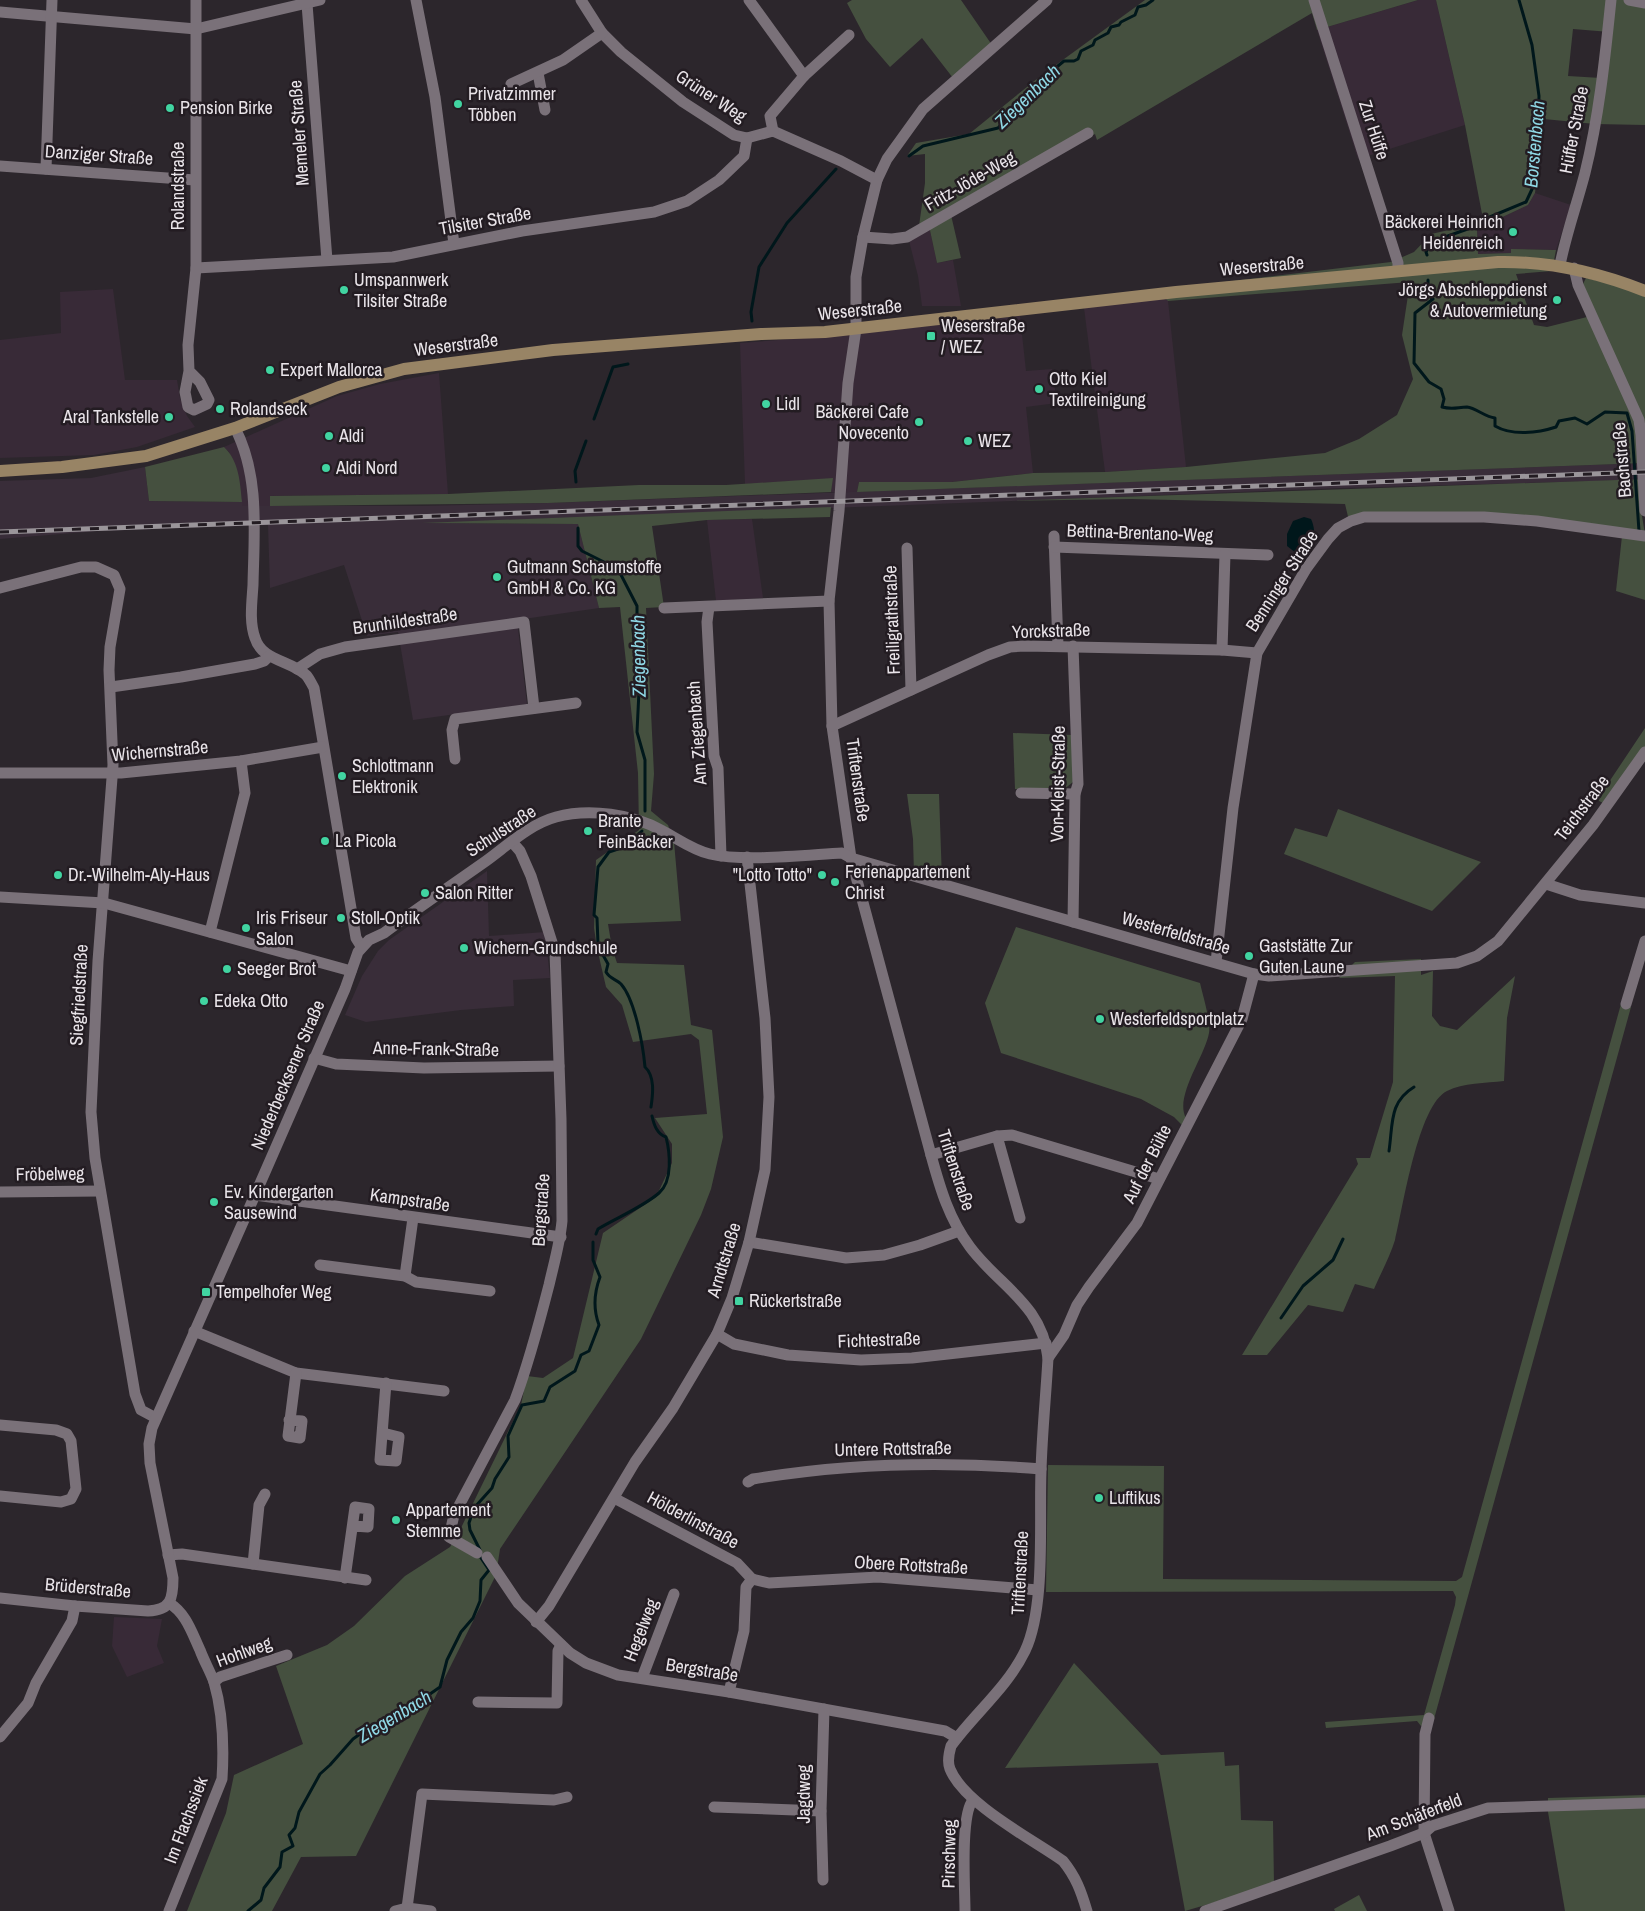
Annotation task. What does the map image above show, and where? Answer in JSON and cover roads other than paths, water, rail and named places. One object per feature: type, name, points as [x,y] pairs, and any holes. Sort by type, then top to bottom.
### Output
[{"type":"street","points":[[46,169],[52,0]]},
{"type":"street","name":"Rolandstraße","points":[[189,371],[188,345],[196,268],[196,0]]},
{"type":"street","points":[[0,12],[196,30],[320,0]]},
{"type":"street","points":[[416,0],[435,97],[454,244]]},
{"type":"street","name":"Grüner Weg","points":[[580,0],[602,33],[621,52],[682,102],[734,134],[747,138],[773,131]]},
{"type":"street","points":[[749,0],[804,76]]},
{"type":"street","name":"Triftenstraße","points":[[1048,0],[923,109],[887,159],[877,180],[863,237],[856,277],[856,329],[848,383],[840,511],[829,601],[832,726],[851,858],[945,1204],[959,1231],[976,1254],[1034,1315],[1046,1343],[1048,1358],[1041,1469],[1038,1590],[1033,1631],[1018,1664],[991,1701],[951,1746],[948,1756],[950,1768],[973,1800],[1063,1861],[1074,1874],[1081,1888],[1087,1911]]},
{"type":"street","name":"Zur Hüffe","points":[[1314,0],[1398,263],[1398,270]]},
{"type":"street","name":"Hüffer Straße","points":[[1560,265],[1564,244],[1585,174],[1593,133],[1603,77],[1611,0]]},
{"type":"street","points":[[1629,0],[1645,3]]},
{"type":"street","name":"Memeler Straße","points":[[307,4],[326,260]]},
{"type":"street","points":[[511,84],[563,60],[602,33]]},
{"type":"street","points":[[849,35],[804,76],[770,116],[773,131],[841,161],[877,180]]},
{"type":"street","points":[[538,73],[545,110]]},
{"type":"street","name":"Fritz-Jöde-Weg","points":[[863,237],[892,239],[907,237],[1088,133]]},
{"type":"street","name":"Tilsiter Straße","points":[[196,268],[393,256],[454,244],[654,212],[687,200],[706,190],[744,156],[747,138]]},
{"type":"street","name":"Danziger Straße","points":[[0,166],[195,180]]},
{"type":"street","name":"Weserstraße","points":[[0,471],[87,464],[146,456],[235,428],[339,386],[404,369],[553,350],[856,329],[1176,292],[1398,270],[1520,262],[1574,268],[1619,280],[1645,291]]},
{"type":"street","name":"Bachstraße","points":[[1574,268],[1581,293],[1638,420],[1642,435],[1645,511]]},
{"type":"street","points":[[235,428],[242,442],[249,467],[254,497],[252,627],[260,649],[269,656],[297,669],[307,676],[314,688],[356,938],[362,946]]},
{"type":"street","name":"Weserstraße","points":[[0,464],[87,464]]},
{"type":"street","name":"Benninger Straße","points":[[1216,962],[1233,808],[1257,653],[1317,554],[1338,528],[1350,521],[1364,518],[1484,517],[1537,521],[1641,536]]},
{"type":"street","name":"Bettina-Brentano-Weg","points":[[1058,646],[1054,542],[1225,554],[1268,555]]},
{"type":"street","name":"Freiligrathstraße","points":[[907,548],[911,690]]},
{"type":"street","name":"Bettina-Brentano-Weg","points":[[1222,650],[1225,554]]},
{"type":"street","name":"Siegfriedstraße","points":[[0,588],[81,567],[96,567],[114,575],[120,589],[110,648],[112,773],[104,902],[101,911],[97,971],[92,1112],[100,1191],[136,1400],[141,1410],[156,1418]]},
{"type":"street","points":[[664,608],[829,601]]},
{"type":"street","name":"Am Ziegenbach","points":[[709,607],[707,622],[714,756],[718,768],[721,856]]},
{"type":"street","name":"Brunhildestraße","points":[[297,669],[320,654],[345,647],[524,622],[534,708]]},
{"type":"street","name":"Yorckstraße","points":[[832,726],[1010,648],[1073,646],[1222,650],[1257,653]]},
{"type":"street","name":"Von-Kleist-Straße","points":[[1073,646],[1078,784],[1075,794],[1073,922]]},
{"type":"street","points":[[111,687],[255,664],[269,656]]},
{"type":"street","points":[[455,758],[452,730],[455,719],[576,703]]},
{"type":"street","name":"Wichernstraße","points":[[0,773],[112,773],[241,761],[323,747]]},
{"type":"street","name":"Teichstraße","points":[[1546,884],[1593,825],[1645,752]]},
{"type":"street","points":[[210,932],[245,793],[241,761]]},
{"type":"street","points":[[1021,793],[1075,794]]},
{"type":"street","name":"Schulstraße","points":[[362,946],[512,842],[542,823],[557,817],[576,814],[625,815],[649,824],[697,850],[721,856],[747,857],[842,853],[851,858]]},
{"type":"street","name":"Bergstraße","points":[[512,842],[520,851],[531,876],[556,952],[562,1142],[560,1237],[515,1400],[454,1515],[449,1537],[482,1555],[518,1603],[561,1645],[586,1662],[618,1675],[824,1708],[945,1731],[957,1738]]},
{"type":"street","name":"Arndtstraße","points":[[536,1622],[549,1606],[635,1462],[673,1408],[717,1334],[732,1298],[749,1242],[765,1170],[769,1097],[765,1018],[747,857]]},
{"type":"street","name":"Westerfeldstraße","points":[[851,858],[1254,974],[1268,976],[1457,963],[1477,956],[1498,941],[1546,884]]},
{"type":"street","points":[[1546,884],[1580,895],[1645,903]]},
{"type":"street","points":[[0,897],[104,902],[351,971]]},
{"type":"street","points":[[1626,1004],[1645,941]]},
{"type":"street","name":"Niederbecksener Straße","points":[[169,1603],[173,1588],[150,1463],[149,1444],[156,1418],[256,1195],[362,946]]},
{"type":"street","name":"Auf der Bülte","points":[[1048,1358],[1064,1335],[1081,1299],[1137,1223],[1242,1019],[1254,974]]},
{"type":"street","name":"Anne-Frank-Straße","points":[[314,1058],[336,1064],[424,1068],[559,1066]]},
{"type":"street","points":[[931,1155],[997,1136],[1012,1135],[1031,1138],[1159,1179]]},
{"type":"street","points":[[997,1136],[1020,1218]]},
{"type":"street","name":"Fröbelweg","points":[[0,1192],[100,1191]]},
{"type":"street","name":"Kampstraße","points":[[256,1195],[263,1194],[291,1201],[560,1237]]},
{"type":"street","points":[[405,1276],[413,1218]]},
{"type":"street","points":[[749,1242],[846,1258],[884,1255],[959,1231]]},
{"type":"street","points":[[320,1265],[405,1276],[416,1282],[490,1291]]},
{"type":"street","points":[[194,1330],[296,1373],[444,1391]]},
{"type":"street","name":"Fichtestraße","points":[[717,1334],[734,1344],[788,1355],[861,1360],[912,1358],[1046,1343]]},
{"type":"street","points":[[289,1420],[296,1373]]},
{"type":"street","points":[[383,1433],[386,1384]]},
{"type":"street","points":[[0,1425],[56,1430],[68,1434],[71,1441],[76,1489],[72,1500],[62,1502],[0,1496]]},
{"type":"street","name":"Untere Rottstraße","points":[[748,1482],[753,1479],[811,1469],[877,1465],[922,1464],[1041,1469]]},
{"type":"street","points":[[253,1564],[259,1505],[265,1494]]},
{"type":"street","name":"Hölderlinstraße","points":[[614,1498],[737,1563],[752,1579]]},
{"type":"street","points":[[345,1578],[353,1526]]},
{"type":"street","points":[[168,1555],[182,1554],[366,1580]]},
{"type":"street","name":"Obere Rottstraße","points":[[752,1579],[769,1582],[878,1577],[1038,1590]]},
{"type":"street","points":[[729,1692],[744,1631],[746,1586],[752,1579]]},
{"type":"street","name":"Hegelweg","points":[[642,1678],[674,1594]]},
{"type":"street","name":"Brüderstraße","points":[[0,1598],[148,1611],[163,1609],[169,1603]]},
{"type":"street","name":"Im Flachssiek","points":[[169,1603],[178,1608],[186,1620],[214,1682],[221,1724],[223,1756],[222,1779],[169,1911]]},
{"type":"street","points":[[0,1737],[28,1703],[36,1683],[72,1621],[75,1606]]},
{"type":"street","points":[[478,1702],[558,1703],[558,1651],[561,1645]]},
{"type":"street","name":"Hohlweg","points":[[214,1682],[220,1677],[287,1655]]},
{"type":"street","name":"Jagdweg","points":[[823,1880],[821,1811],[824,1708]]},
{"type":"street","points":[[1429,1718],[1425,1734],[1424,1833],[1450,1911]]},
{"type":"street","points":[[431,1911],[401,1909],[422,1794],[554,1800],[567,1797]]},
{"type":"street","name":"Pirschweg","points":[[966,1911],[965,1827],[968,1807],[973,1800]]},
{"type":"street","name":"Am Schäferfeld","points":[[1205,1911],[1424,1833],[1432,1826],[1488,1808],[1645,1804]]},
{"type":"street","points":[[714,1807],[821,1811]]},
{"type":"water","points":[[1304,517],[1311,519],[1314,536],[1306,549],[1296,553],[1287,546],[1287,534],[1293,521]]},
{"type":"waterway","name":"Ziegenbach","points":[[909,156],[923,146],[998,128],[1010,115],[1014,105],[1017,106],[1031,88],[1064,61],[1078,59],[1081,51],[1093,45],[1095,40],[1108,33],[1111,27],[1119,25],[1135,15],[1138,7],[1146,5],[1153,0]]},
{"type":"waterway","name":"Borstenbach","points":[[1427,255],[1426,252],[1431,242],[1476,226],[1485,219],[1526,202],[1533,187],[1537,167],[1539,96],[1532,45],[1519,0]]},
{"type":"waterway","name":"Ziegenbach","points":[[752,321],[751,312],[759,267],[787,223],[836,169]]},
{"type":"waterway","name":"Borstenbach","points":[[1428,280],[1428,295],[1433,299],[1415,313],[1414,363],[1429,382],[1441,389],[1444,399],[1442,407],[1467,407],[1495,418],[1495,426],[1517,432],[1549,429],[1556,427],[1559,421],[1575,418],[1587,424],[1605,412],[1627,413],[1632,431],[1639,531]]},
{"type":"waterway","name":"Ziegenbach","points":[[594,419],[613,367],[628,364]]},
{"type":"waterway","name":"Ziegenbach","points":[[576,482],[575,471],[586,441]]},
{"type":"waterway","name":"Ziegenbach","points":[[578,528],[578,546],[582,551],[618,569],[637,606],[637,621],[633,629],[636,664],[642,684],[639,691],[637,732],[645,760],[645,811]]},
{"type":"waterway","name":"Ziegenbach","points":[[598,944],[597,918],[594,915],[598,867],[609,852],[624,847],[642,831]]},
{"type":"waterway","name":"Ziegenbach","points":[[603,955],[608,964],[606,972],[621,984],[634,1011],[645,1067],[652,1080],[651,1107]]},
{"type":"waterway","points":[[1389,1151],[1396,1107],[1406,1093],[1414,1087]]},
{"type":"waterway","name":"Ziegenbach","points":[[596,1234],[598,1229],[653,1198],[667,1181],[669,1151],[666,1137],[658,1131],[652,1116]]},
{"type":"waterway","points":[[1281,1318],[1303,1286],[1333,1260],[1343,1239]]},
{"type":"waterway","name":"Ziegenbach","points":[[480,1550],[470,1530],[469,1523],[474,1508],[492,1488],[495,1479],[509,1457],[508,1436],[522,1405],[544,1401],[550,1387],[575,1371],[581,1355],[589,1351],[599,1325],[595,1301],[600,1277],[593,1260],[593,1242]]},
{"type":"waterway","name":"Ziegenbach","points":[[248,1911],[261,1900],[264,1888],[280,1867],[282,1852],[293,1846],[289,1835],[295,1828],[299,1812],[320,1774],[353,1739],[374,1724],[390,1722],[440,1687],[447,1660],[461,1632],[473,1618],[480,1601],[481,1580],[489,1570],[481,1558]]},
{"type":"railway","points":[[0,532],[1645,472]]},
{"type":"place","name":"Privatzimmer Többen","points":[[458,104]]},
{"type":"place","name":"Pension Birke","points":[[170,108]]},
{"type":"place","name":"Bäckerei Heinrich Heidenreich","points":[[1513,232]]},
{"type":"place","name":"Umspannwerk Tilsiter Straße","points":[[344,290]]},
{"type":"place","name":"Jörgs Abschleppdienst & Autovermietung","points":[[1557,300]]},
{"type":"place","name":"Weserstraße / WEZ","points":[[931,336]]},
{"type":"place","name":"Expert Mallorca","points":[[270,370]]},
{"type":"place","name":"Otto Kiel Textilreinigung","points":[[1039,389]]},
{"type":"place","name":"Lidl","points":[[766,404]]},
{"type":"place","name":"Rolandseck","points":[[220,409]]},
{"type":"place","name":"Aral Tankstelle","points":[[169,417]]},
{"type":"place","name":"Bäckerei Cafe Novecento","points":[[919,422]]},
{"type":"place","name":"Aldi","points":[[329,436]]},
{"type":"place","name":"WEZ","points":[[968,441]]},
{"type":"place","name":"Aldi Nord","points":[[326,468]]},
{"type":"place","name":"Gutmann Schaumstoffe GmbH & Co. KG","points":[[497,577]]},
{"type":"place","name":"Schlottmann Elektronik","points":[[342,776]]},
{"type":"place","name":"Brante FeinBäcker","points":[[588,831]]},
{"type":"place","name":"La Picola","points":[[325,841]]},
{"type":"place","name":"Dr.-Wilhelm-Aly-Haus","points":[[58,875]]},
{"type":"place","name":"\"Lotto Totto\"","points":[[822,875]]},
{"type":"place","name":"Ferienappartement Christ","points":[[835,882]]},
{"type":"place","name":"Salon Ritter","points":[[425,893]]},
{"type":"place","name":"Stoll-Optik","points":[[341,918]]},
{"type":"place","name":"Iris Friseur Salon","points":[[246,928]]},
{"type":"place","name":"Wichern-Grundschule","points":[[464,948]]},
{"type":"place","name":"Gaststätte Zur Guten Laune","points":[[1249,956]]},
{"type":"place","name":"Seeger Brot","points":[[227,969]]},
{"type":"place","name":"Edeka Otto","points":[[204,1001]]},
{"type":"place","name":"Westerfeldsportplatz","points":[[1100,1019]]},
{"type":"place","name":"Ev. Kindergarten Sausewind","points":[[214,1202]]},
{"type":"place","name":"Tempelhofer Weg","points":[[206,1292]]},
{"type":"place","name":"Rückertstraße","points":[[739,1301]]},
{"type":"place","name":"Luftikus","points":[[1099,1498]]},
{"type":"place","name":"Appartement Stemme","points":[[396,1520]]}]
